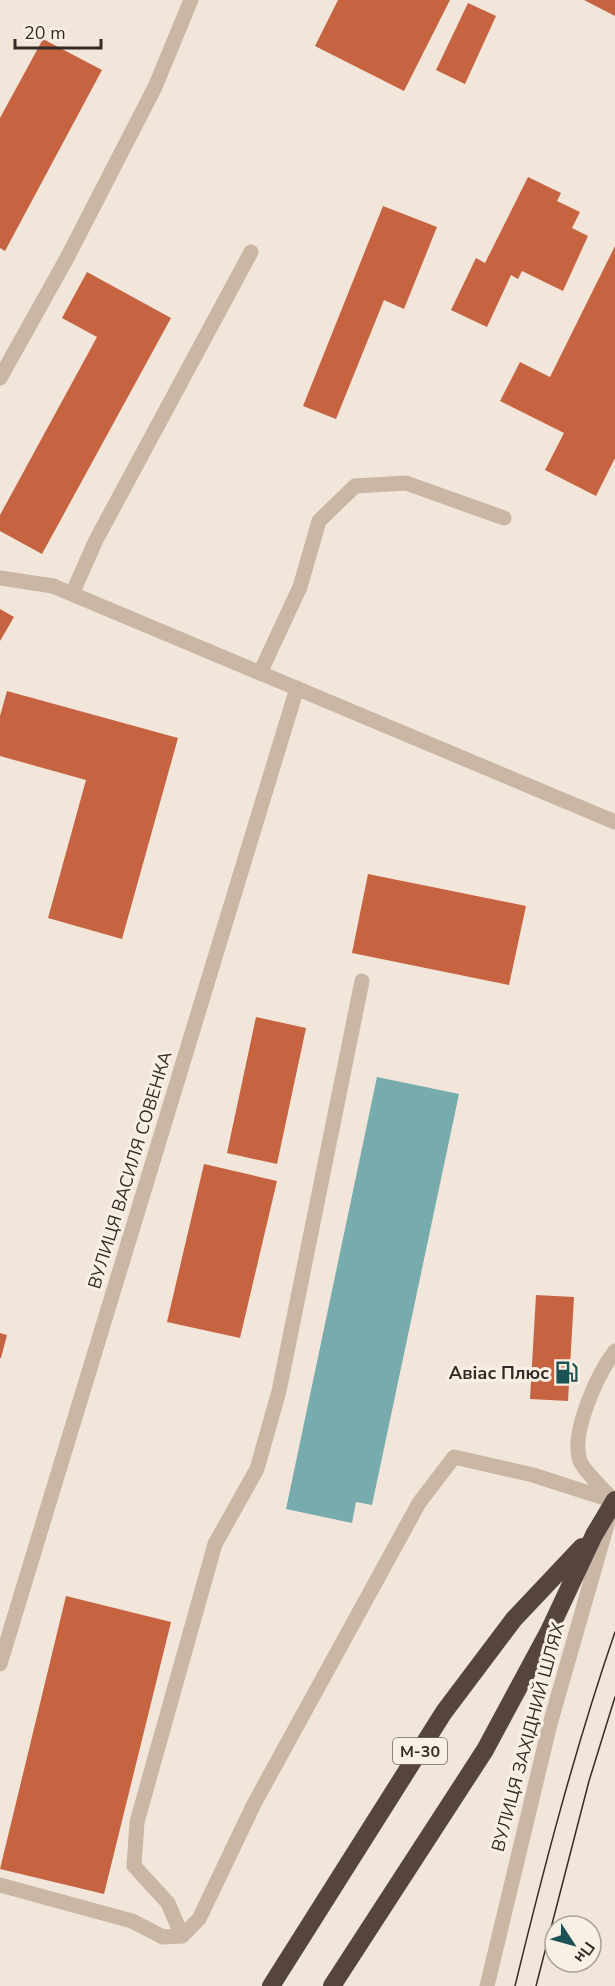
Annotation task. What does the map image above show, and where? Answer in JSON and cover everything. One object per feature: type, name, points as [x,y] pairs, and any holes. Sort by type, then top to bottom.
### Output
[{"type":"highway","name":"М-30","points":[[332,1986],[484,1750],[549,1631],[594,1535],[614,1500]]},
{"type":"highway","name":"М-30","points":[[271,1986],[444,1712],[514,1619],[594,1535]]},
{"type":"street","points":[[0,378],[67,258],[155,87],[191,0]]},
{"type":"street","points":[[72,594],[96,540],[251,252]]},
{"type":"street","points":[[260,673],[300,587],[319,521],[355,486],[406,483],[504,518]]},
{"type":"street","points":[[0,578],[53,586],[615,822]]},
{"type":"street","name":"ВУЛИЦЯ ВАСИЛЯ СОВЕНКА","points":[[0,1664],[297,688]]},
{"type":"street","points":[[182,1936],[168,1903],[134,1866],[137,1822],[215,1544],[257,1469],[279,1391],[362,981]]},
{"type":"street","points":[[614,1500],[580,1462],[579,1443],[581,1423],[591,1393],[615,1351]]},
{"type":"street","points":[[0,1885],[132,1921],[163,1937],[182,1936],[199,1919],[259,1794],[419,1503],[454,1458],[533,1475],[614,1500]]},
{"type":"street","name":"ВУЛИЦЯ ЗАХІДНИЙ ШЛЯХ","points":[[487,1986],[550,1724],[614,1500]]},
{"type":"water","points":[[377,1077],[459,1094],[372,1505],[356,1502],[352,1523],[286,1509]]},
{"type":"building","points":[[338,0],[450,0],[404,91],[315,46]]},
{"type":"building","points":[[584,0],[615,0],[615,16]]},
{"type":"building","points":[[468,3],[496,16],[465,84],[436,70]]},
{"type":"building","points":[[43,39],[102,70],[5,251],[0,248],[0,118]]},
{"type":"building","points":[[528,177],[561,193],[557,201],[580,212],[572,228],[588,236],[563,291],[522,271],[518,279],[511,275],[487,327],[451,310],[476,258],[485,263]]},
{"type":"building","points":[[383,206],[437,227],[404,309],[384,300],[336,419],[303,406]]},
{"type":"building","points":[[615,246],[615,458],[596,496],[545,470],[564,433],[500,401],[520,362],[550,377]]},
{"type":"building","points":[[87,272],[171,318],[42,554],[0,531],[0,515],[97,337],[62,318]]},
{"type":"building","points":[[0,609],[14,617],[0,641]]},
{"type":"building","points":[[7,691],[178,738],[122,939],[48,918],[86,780],[0,756],[0,716]]},
{"type":"building","points":[[368,874],[526,906],[509,985],[352,953]]},
{"type":"building","points":[[256,1017],[306,1028],[277,1164],[227,1153]]},
{"type":"building","points":[[204,1164],[277,1181],[240,1338],[167,1322]]},
{"type":"building","points":[[536,1295],[574,1297],[568,1401],[530,1399]]},
{"type":"building","points":[[0,1333],[7,1335],[1,1358],[0,1358]]},
{"type":"building","points":[[66,1596],[171,1622],[104,1894],[0,1869]]},
{"type":"tram line","points":[[515,1986],[561,1808],[615,1632]]},
{"type":"tram line","points":[[536,1986],[589,1781],[615,1697]]},
{"type":"place","name":"Авіас Плюс","points":[[567,1373]]}]
